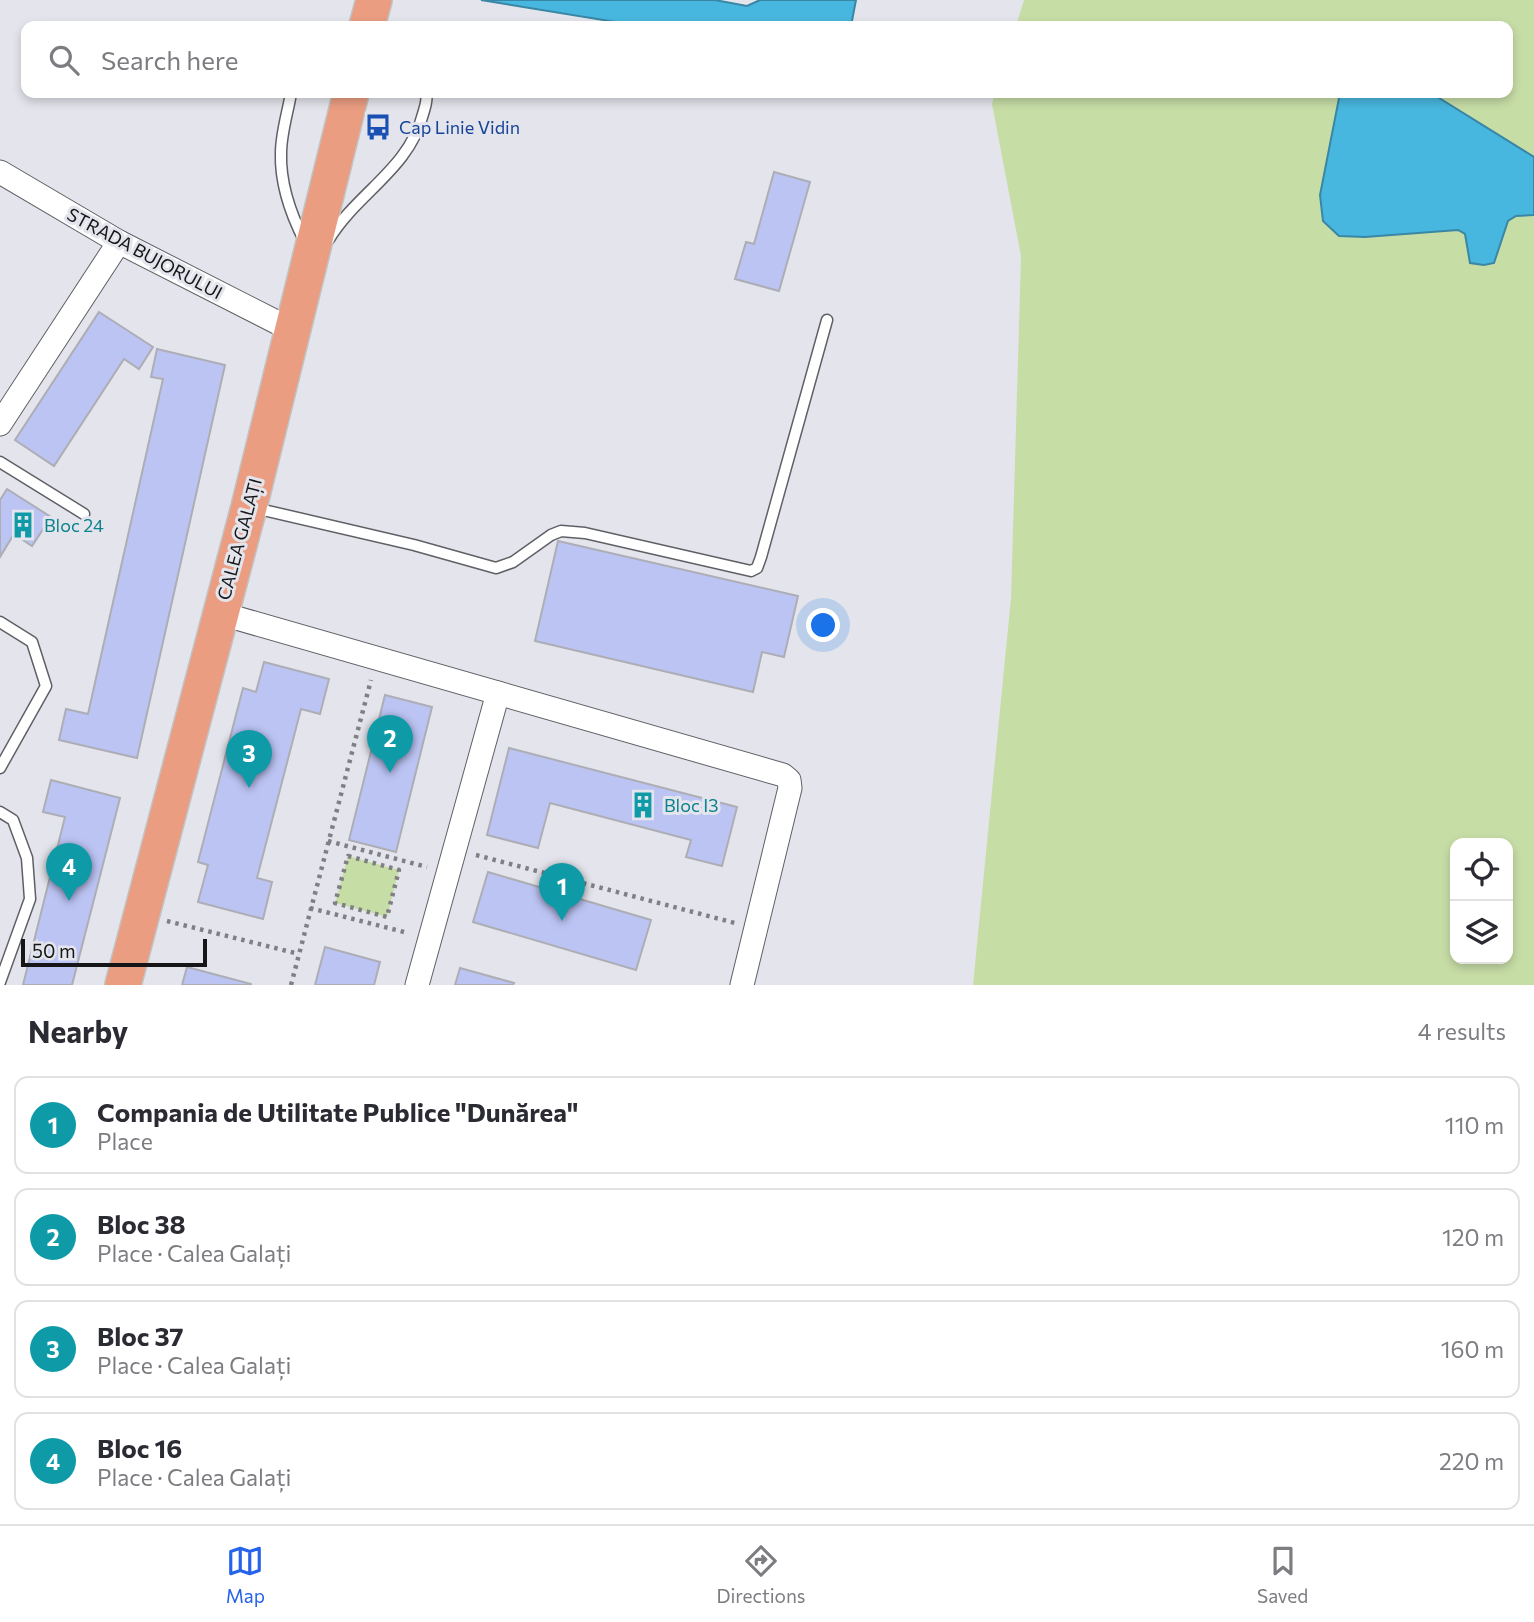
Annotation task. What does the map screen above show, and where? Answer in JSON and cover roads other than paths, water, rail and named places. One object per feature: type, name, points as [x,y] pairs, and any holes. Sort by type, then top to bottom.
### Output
[{"type":"main road","points":[[369,21],[374,0]]},
{"type":"main road","name":"CALEA GALAȚI","points":[[123,985],[248,507],[350,98]]},
{"type":"street","name":"STRADA BUJORULUI","points":[[0,172],[119,242],[292,330]]},
{"type":"street","points":[[0,424],[119,242]]},
{"type":"street","points":[[219,613],[783,775],[789,780],[790,788],[742,985]]},
{"type":"street","points":[[417,985],[498,693]]},
{"type":"lane","points":[[290,98],[281,152],[284,185],[308,267]]},
{"type":"lane","points":[[308,267],[340,222],[392,171],[407,152],[420,127],[427,98]]},
{"type":"lane","points":[[248,507],[414,545],[496,568],[513,562],[561,531],[585,533],[751,571],[757,568],[761,557],[827,320]]},
{"type":"lane","points":[[0,462],[84,514]]},
{"type":"lane","points":[[0,622],[32,642],[46,686],[0,768]]},
{"type":"lane","points":[[0,812],[13,820],[27,858],[30,898],[0,982]]},
{"type":"water","points":[[481,0],[715,0],[747,6],[760,0],[856,0],[852,21],[609,21]]},
{"type":"water","points":[[1339,98],[1439,98],[1534,157],[1534,215],[1516,216],[1508,221],[1494,263],[1484,265],[1470,263],[1465,234],[1458,230],[1365,237],[1339,236],[1323,221],[1320,195]]},
{"type":"place","name":"Cap Linie Vidin","points":[[378,127]]},
{"type":"place","name":"Bloc 24","points":[[23,525]]},
{"type":"place","name":"Bloc 38","points":[[390,773]]},
{"type":"place","name":"Bloc 37","points":[[249,788]]},
{"type":"place","name":"Bloc I3","points":[[643,805]]},
{"type":"place","name":"Bloc 16","points":[[69,901]]},
{"type":"place","name":"Compania de Utilitate Publice \"Dunărea\"","points":[[562,921]]}]
